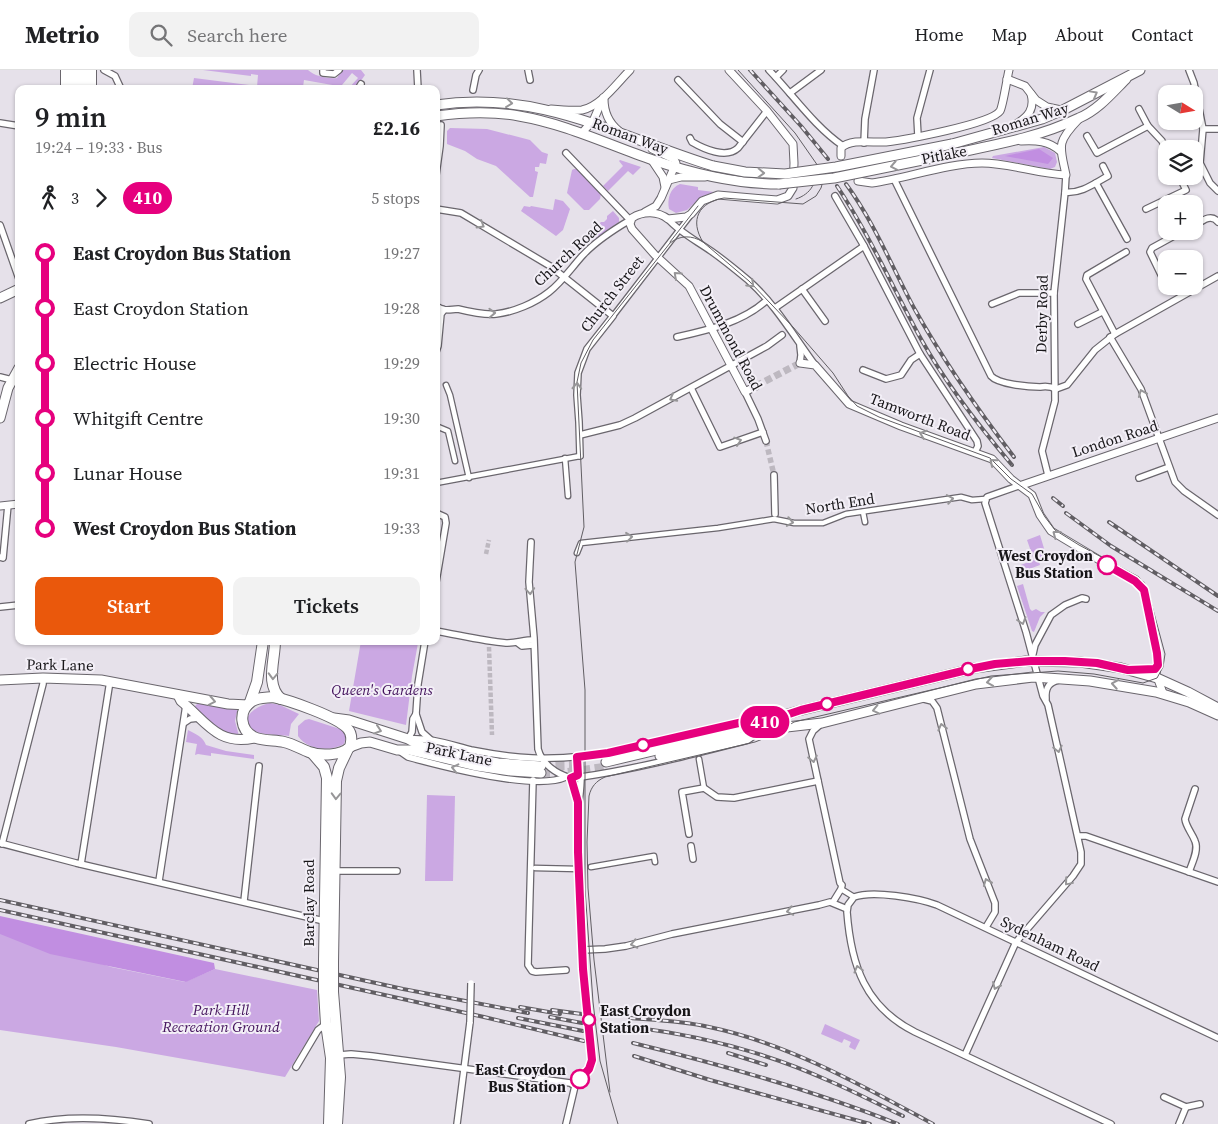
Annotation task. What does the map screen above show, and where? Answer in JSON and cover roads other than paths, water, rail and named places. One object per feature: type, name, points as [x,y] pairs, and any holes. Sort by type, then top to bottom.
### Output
[{"type":"highway","points":[[66,70],[66,85]]},
{"type":"highway","points":[[76,70],[76,85]]},
{"type":"highway","points":[[83,70],[83,85]]},
{"type":"highway","points":[[249,703],[265,698],[281,699],[329,717],[348,729],[351,739],[349,748],[334,753],[312,753],[289,743],[254,738],[244,728],[242,722],[243,713],[257,682],[263,645]]},
{"type":"highway","points":[[275,645],[272,682],[274,690],[281,699]]},
{"type":"highway","name":"Barclay Road","points":[[328,961],[335,871],[337,776],[349,748]]},
{"type":"highway","name":"Barclay Road","points":[[312,753],[324,767],[327,775],[324,916],[335,1057]]},
{"type":"highway","name":"Barclay Road","points":[[329,992],[326,1024],[335,1057]]},
{"type":"highway","points":[[329,1124],[335,1057]]},
{"type":"highway","points":[[335,1057],[340,1084],[337,1124]]},
{"type":"main road","points":[[1126,79],[1140,70]]},
{"type":"main road","name":"Roman Way","points":[[440,104],[460,102],[504,102],[543,108],[592,123],[713,166],[745,172],[785,174],[836,167],[952,144],[1042,120],[1126,79]]},
{"type":"main road","name":"Roman Way","points":[[440,116],[460,113],[494,113],[519,116],[582,133],[675,167],[717,178],[768,184],[841,177],[1014,141],[1080,118],[1108,97],[1126,79]]},
{"type":"main road","points":[[0,298],[15,290]]},
{"type":"main road","points":[[0,418],[15,375]]},
{"type":"main road","points":[[607,765],[693,742],[759,728],[801,710],[975,668],[1034,658],[1086,662],[1128,670],[1157,678],[1218,708]]},
{"type":"main road","points":[[759,728],[778,728],[822,723],[924,699],[976,684],[1038,677],[1112,684],[1163,694],[1195,704],[1218,714]]},
{"type":"main road","name":"Park Lane","points":[[0,680],[43,678],[110,681],[151,688],[178,696],[184,694],[228,704],[249,703]]},
{"type":"main road","points":[[178,696],[214,732],[226,737],[244,740],[254,738]]},
{"type":"main road","name":"Park Lane","points":[[329,717],[349,720],[408,739]]},
{"type":"main road","points":[[408,739],[421,746],[476,759],[542,766]]},
{"type":"main road","name":"Park Lane","points":[[349,748],[361,743],[370,742],[397,750]]},
{"type":"main road","points":[[397,750],[410,750],[493,769],[542,766]]},
{"type":"street","points":[[91,74],[94,76],[103,70],[115,76],[119,85]]},
{"type":"street","points":[[323,70],[323,73],[330,74],[336,73],[339,70]]},
{"type":"street","points":[[417,70],[418,85]]},
{"type":"street","points":[[473,90],[478,70]]},
{"type":"street","points":[[528,70],[530,80]]},
{"type":"street","points":[[543,108],[581,110],[605,96],[630,70]]},
{"type":"street","points":[[658,258],[702,202],[718,195],[779,200],[785,198],[791,191],[794,176],[793,144],[767,111],[729,70]]},
{"type":"street","points":[[769,70],[818,126],[828,136],[843,146],[854,143],[886,142],[918,136],[995,116],[1001,109],[1010,70]]},
{"type":"street","points":[[776,77],[783,70]]},
{"type":"street","points":[[790,93],[822,70]]},
{"type":"street","points":[[864,143],[865,119],[874,70]]},
{"type":"street","points":[[918,136],[917,118],[930,70]]},
{"type":"street","points":[[1189,70],[1194,85]]},
{"type":"street","points":[[1007,79],[1025,86],[1031,94],[1048,107],[1064,110]]},
{"type":"street","points":[[678,80],[720,124],[743,142]]},
{"type":"street","points":[[1009,128],[1029,114],[1032,105],[1031,94]]},
{"type":"street","points":[[582,133],[592,123],[605,96]]},
{"type":"street","points":[[605,96],[604,105],[608,117],[622,134]]},
{"type":"street","points":[[1139,109],[1148,126],[1161,140]]},
{"type":"street","points":[[690,138],[692,142],[702,147],[722,153],[736,151],[767,111]]},
{"type":"street","points":[[1060,152],[1062,139],[1080,118]]},
{"type":"street","points":[[0,123],[15,125]]},
{"type":"street","points":[[440,146],[441,125]]},
{"type":"street","points":[[1088,136],[1097,153],[1148,126]]},
{"type":"street","points":[[1203,129],[1218,129]]},
{"type":"street","points":[[630,220],[634,216],[653,208],[661,198],[676,163],[674,159],[633,137]]},
{"type":"street","points":[[1014,141],[1041,141],[1051,144],[1060,152]]},
{"type":"street","points":[[841,156],[843,146]]},
{"type":"street","name":"Derby Road","points":[[1048,475],[1042,451],[1054,406],[1056,388],[1054,293],[1066,175],[1060,152]]},
{"type":"street","name":"Church Street","points":[[566,153],[630,220],[632,229],[658,258],[587,349],[578,373],[577,395],[580,456]]},
{"type":"street","points":[[650,159],[659,169],[665,187]]},
{"type":"street","name":"Pitlake","points":[[858,181],[870,184],[980,163],[995,163],[1066,175]]},
{"type":"street","points":[[1065,192],[1075,193],[1108,176],[1103,166]]},
{"type":"street","points":[[1203,172],[1218,192]]},
{"type":"street","points":[[669,180],[681,177],[717,178]]},
{"type":"street","points":[[894,179],[990,376],[999,382],[1056,388],[1067,385],[1095,350],[1112,336],[1218,276]]},
{"type":"street","points":[[1096,183],[1127,239]]},
{"type":"street","points":[[1146,209],[1186,190],[1184,185]]},
{"type":"street","points":[[661,198],[666,216]]},
{"type":"street","points":[[832,203],[837,198],[920,354],[977,442],[978,446],[975,452]]},
{"type":"street","points":[[440,210],[461,213],[550,266],[612,316]]},
{"type":"street","points":[[642,213],[683,218],[691,214]]},
{"type":"street","name":"Tamworth Road","points":[[666,216],[679,229],[714,253],[749,281],[789,325],[815,365],[849,404],[901,426],[992,459],[1011,479],[1022,485],[1032,495],[1040,515],[1051,531],[1141,585],[1155,638],[1158,660],[1156,668],[1157,678],[1163,694]]},
{"type":"street","points":[[1203,221],[1209,218],[1215,219],[1218,222]]},
{"type":"street","name":"Church Road","points":[[440,308],[444,310],[455,309],[474,313],[496,314],[516,309],[542,298],[553,289],[593,246],[630,220]]},
{"type":"street","points":[[0,225],[15,268]]},
{"type":"street","points":[[1158,270],[1150,255],[1152,248],[1167,240]]},
{"type":"street","points":[[775,308],[864,246]]},
{"type":"street","points":[[1126,252],[1087,275],[1086,279],[1112,336],[1141,389],[1169,466],[1179,487],[1218,514]]},
{"type":"street","name":"Drummond Road","points":[[658,258],[687,284],[732,366],[766,441]]},
{"type":"street","points":[[802,289],[825,321]]},
{"type":"street","points":[[992,304],[1024,292],[1054,293]]},
{"type":"street","points":[[1171,295],[1173,300]]},
{"type":"street","points":[[678,337],[712,329],[754,309],[767,300]]},
{"type":"street","points":[[440,325],[441,314],[444,310]]},
{"type":"street","points":[[1078,324],[1102,312]]},
{"type":"street","points":[[580,435],[620,425],[732,366],[782,335]]},
{"type":"street","points":[[800,344],[800,363],[815,365]]},
{"type":"street","points":[[863,370],[872,377],[886,379],[901,375],[911,360],[920,354]]},
{"type":"street","points":[[0,377],[12,380]]},
{"type":"street","points":[[446,385],[469,478]]},
{"type":"street","points":[[745,392],[756,386]]},
{"type":"street","points":[[691,388],[720,446],[763,432]]},
{"type":"street","name":"London Road","points":[[1022,485],[1218,418]]},
{"type":"street","points":[[440,428],[448,432],[458,428]]},
{"type":"street","points":[[448,432],[455,462]]},
{"type":"street","points":[[454,455],[464,454]]},
{"type":"street","points":[[440,482],[580,456]]},
{"type":"street","points":[[565,458],[568,496]]},
{"type":"street","points":[[1139,478],[1169,466]]},
{"type":"street","points":[[774,475],[774,517]]},
{"type":"street","name":"North End","points":[[577,553],[581,543],[719,528],[774,517],[794,523],[823,523],[846,514],[961,497],[972,500],[985,499],[1022,485]]},
{"type":"street","points":[[965,1055],[1016,942],[1078,869],[1082,859],[1080,843],[1046,701],[985,499]]},
{"type":"street","points":[[0,557],[3,558],[4,506]]},
{"type":"street","points":[[863,512],[865,522]]},
{"type":"street","points":[[440,514],[444,516],[446,522],[440,558]]},
{"type":"street","points":[[531,542],[529,582],[538,749],[542,766],[568,778],[578,802]]},
{"type":"street","points":[[1034,658],[1035,645],[1051,615],[1065,605],[1082,598],[1086,599]]},
{"type":"street","points":[[0,607],[15,605]]},
{"type":"street","points":[[440,632],[502,642],[518,642],[522,640],[533,643]]},
{"type":"street","points":[[424,645],[418,684],[416,714],[422,732],[431,740]]},
{"type":"street","points":[[1128,670],[1156,668]]},
{"type":"street","points":[[43,678],[1,844],[244,901],[324,916],[330,875],[335,871]]},
{"type":"street","points":[[1046,701],[1046,691],[1049,685],[1069,679]]},
{"type":"street","points":[[81,864],[110,681]]},
{"type":"street","name":"Sydenham Road","points":[[924,699],[932,701],[938,709],[970,839],[995,900],[994,912],[986,927],[1218,1038]]},
{"type":"street","points":[[159,881],[186,705]]},
{"type":"street","points":[[408,739],[412,732],[413,719],[416,714]]},
{"type":"street","points":[[184,723],[190,719],[199,718]]},
{"type":"street","name":"Park Lane","points":[[397,750],[408,757],[466,771],[506,778],[557,779],[630,769],[748,740],[759,728],[743,722],[542,766],[431,740],[408,739]]},
{"type":"street","points":[[822,723],[809,737],[840,883],[842,885],[833,902]]},
{"type":"street","points":[[577,757],[581,791],[578,802],[578,869],[582,950],[626,946],[672,934],[833,902],[848,906]]},
{"type":"street","points":[[699,759],[704,788]]},
{"type":"street","points":[[244,901],[259,766]]},
{"type":"street","points":[[533,780],[528,965],[532,971],[566,970]]},
{"type":"street","points":[[689,834],[682,792],[704,788],[717,797],[734,798],[818,781]]},
{"type":"street","points":[[1189,872],[1196,851],[1196,844],[1185,819],[1195,789]]},
{"type":"street","points":[[1078,836],[1086,836],[1218,882]]},
{"type":"street","points":[[1080,843],[1089,838]]},
{"type":"street","points":[[691,846],[693,859]]},
{"type":"street","points":[[592,867],[654,856],[656,862]]},
{"type":"street","points":[[325,857],[329,869],[335,871],[397,872]]},
{"type":"street","points":[[535,868],[578,869]]},
{"type":"street","points":[[841,889],[854,897],[874,895],[918,900],[937,905],[986,927]]},
{"type":"street","points":[[854,897],[848,906],[850,933],[862,981],[869,994],[884,1010],[906,1027],[1111,1124]]},
{"type":"street","points":[[457,1124],[470,1022],[471,983]]},
{"type":"street","points":[[296,1067],[318,1030],[326,1024]]},
{"type":"street","points":[[335,1057],[351,1054],[372,1056],[570,1083],[575,1086],[566,1124]]},
{"type":"street","points":[[1164,1097],[1186,1107],[1200,1104]]},
{"type":"street","points":[[1179,1124],[1186,1107]]},
{"type":"street","points":[[29,1124],[65,1119],[149,1124]]},
{"type":"tunnel","points":[[756,386],[800,363]]},
{"type":"tunnel","points":[[766,441],[774,475]]},
{"type":"tunnel","points":[[486,554],[489,540]]},
{"type":"tunnel","points":[[489,647],[492,735]]},
{"type":"tunnel","points":[[542,766],[584,765]]},
{"type":"tunnel","points":[[541,773],[565,773],[607,767]]},
{"type":"tram line","points":[[703,242],[699,234],[697,219],[699,213],[708,203],[724,198],[803,204],[816,196],[823,181],[818,166],[795,133],[738,70]]},
{"type":"tram line","points":[[796,199],[806,194],[812,187],[816,172],[815,167]]},
{"type":"tram line","points":[[670,242],[698,206]]},
{"type":"tram line","points":[[610,1092],[594,960],[588,888],[589,796],[599,780],[755,742],[773,735],[794,722],[991,676],[1058,671],[1094,674],[1143,683],[1157,678],[1163,667],[1165,654],[1148,591],[1139,577],[1055,530],[1032,494],[1011,479],[990,458],[879,417],[857,406],[833,373],[749,281],[703,242],[690,237],[678,238],[670,243],[593,340],[581,363],[577,382],[584,527],[575,562],[585,690],[585,889],[593,1002],[600,1061],[618,1124]]},
{"type":"railway","points":[[750,70],[828,159]]},
{"type":"railway","points":[[846,184],[874,229],[914,308],[937,347],[974,403],[1014,457]]},
{"type":"railway","points":[[837,186],[849,204],[941,372],[987,435],[1012,465]]},
{"type":"railway","points":[[1053,498],[1063,506]]},
{"type":"railway","points":[[1066,513],[1111,546],[1218,611]]},
{"type":"railway","points":[[1109,522],[1218,596]]},
{"type":"railway","points":[[0,900],[403,989],[528,1013]]},
{"type":"railway","points":[[0,910],[484,1017],[584,1041]]},
{"type":"railway","points":[[520,1007],[560,1014]]},
{"type":"railway","points":[[552,1010],[582,1014]]},
{"type":"railway","points":[[550,1017],[582,1023]]},
{"type":"railway","points":[[518,1018],[583,1031]]},
{"type":"railway","points":[[630,1018],[699,1025],[738,1034],[767,1044],[824,1067],[933,1124]]},
{"type":"railway","points":[[631,1027],[706,1040],[780,1061],[827,1080],[903,1116]]},
{"type":"railway","points":[[633,1043],[767,1079],[833,1100],[898,1124]]},
{"type":"railway","points":[[728,1053],[766,1065]]},
{"type":"railway","points":[[634,1056],[710,1080],[870,1124]]},
{"type":"place","name":"West Croydon Bus Station","points":[[1107,565]]},
{"type":"place","name":"East Croydon Station","points":[[589,1020]]},
{"type":"place","name":"East Croydon Bus Station","points":[[580,1079]]},
{"type":"park label","name":"Queen's Gardens","points":[[382,690]]},
{"type":"park label","name":"Park Hill Recreation Ground","points":[[221,1018]]}]
